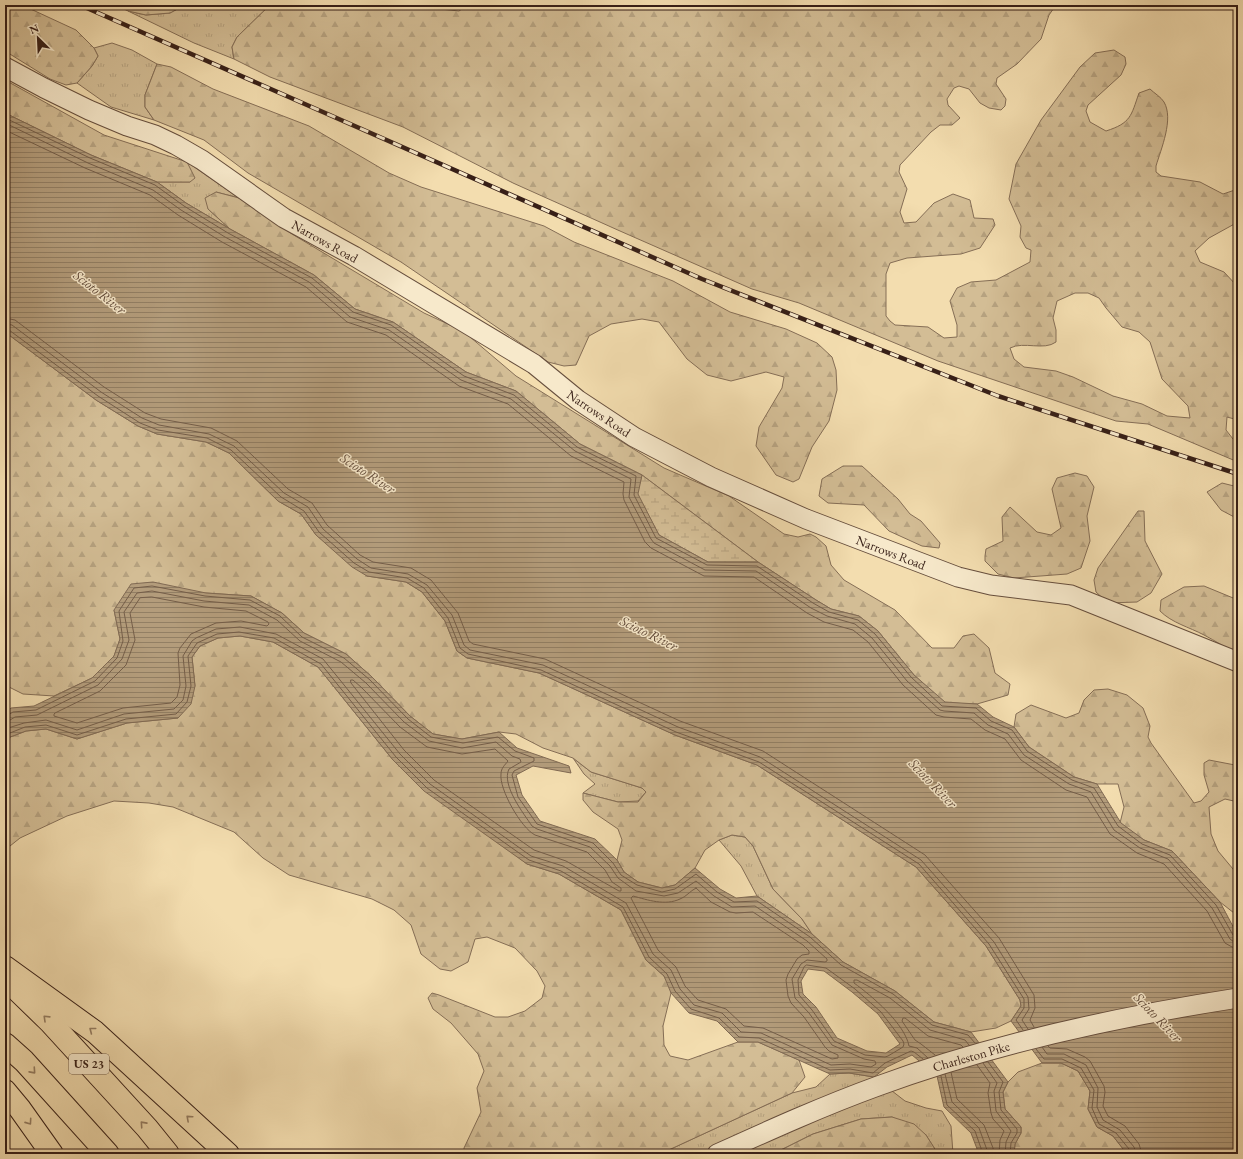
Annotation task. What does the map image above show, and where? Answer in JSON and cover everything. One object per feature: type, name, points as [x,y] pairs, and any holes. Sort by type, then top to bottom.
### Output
[{"type":"highway","points":[[5,967],[95,1032],[228,1154]]},
{"type":"highway","name":"US 23","points":[[5,979],[50,1022],[147,1128],[168,1154]]},
{"type":"highway","points":[[5,1044],[24,1061],[108,1154]]},
{"type":"highway","points":[[5,1091],[20,1109],[52,1154]]},
{"type":"street","name":"Narrows Road","points":[[5,67],[89,110],[127,126],[155,135],[202,160],[284,218],[354,256],[534,364],[578,400],[634,436],[711,476],[806,520],[958,577],[991,585],[1071,595],[1238,662]]},
{"type":"street","name":"Charleston Pike","points":[[717,1154],[878,1086],[994,1048],[1130,1016],[1238,998]]},
{"type":"green space","points":[[5,5],[22,5],[76,30],[94,48],[98,56],[92,66],[77,83],[66,85],[50,79],[5,51]]},
{"type":"green space","points":[[116,5],[185,5],[170,13],[146,15],[128,11]]},
{"type":"green space","points":[[185,5],[270,5],[237,37],[232,47],[234,59],[194,43],[128,11],[146,15],[170,13]]},
{"type":"green space","points":[[270,5],[436,5],[440,9],[459,11],[468,5],[1056,5],[1049,15],[1041,39],[1017,64],[997,78],[996,84],[1006,99],[1005,106],[1001,110],[989,108],[980,103],[969,89],[959,86],[954,88],[947,99],[948,105],[960,118],[952,125],[940,125],[931,132],[900,165],[899,172],[907,189],[900,212],[904,223],[916,222],[934,203],[953,194],[970,200],[974,218],[993,219],[995,225],[980,248],[961,254],[907,258],[890,263],[886,274],[886,316],[895,325],[928,327],[944,338],[957,337],[957,325],[950,301],[957,288],[971,282],[996,280],[1030,262],[1031,250],[1026,248],[1020,237],[1021,226],[1009,199],[1016,164],[1041,120],[1080,67],[1095,53],[1114,50],[1125,57],[1126,64],[1121,75],[1088,105],[1086,111],[1090,122],[1106,131],[1121,125],[1132,113],[1139,93],[1150,89],[1164,102],[1168,117],[1166,134],[1156,166],[1156,172],[1161,176],[1200,182],[1223,194],[1238,189],[1238,222],[1209,238],[1195,251],[1200,262],[1224,272],[1237,286],[1238,420],[1227,417],[1226,430],[1233,439],[1238,442],[1238,462],[1148,424],[1116,421],[938,361],[799,303],[752,289],[513,183],[403,127],[270,77],[234,59],[232,47],[237,37]],"holes":[[[1075,293],[1088,293],[1099,298],[1122,327],[1139,332],[1150,342],[1162,379],[1188,406],[1190,418],[1167,416],[1142,404],[1113,396],[1073,377],[1056,371],[1024,367],[1014,359],[1010,348],[1021,345],[1046,346],[1056,342],[1056,330],[1053,318],[1057,301]]]},
{"type":"green space","points":[[112,43],[132,50],[157,64],[145,95],[145,107],[154,120],[111,107],[77,83],[92,66],[98,56],[94,48]]},
{"type":"green space","points":[[157,64],[171,67],[213,89],[309,126],[389,173],[421,187],[544,226],[574,242],[673,281],[730,312],[786,329],[817,343],[832,357],[836,370],[837,390],[829,421],[812,447],[799,479],[793,482],[776,475],[756,446],[759,427],[782,388],[784,377],[766,372],[731,381],[707,375],[687,359],[659,322],[642,319],[611,324],[589,336],[576,365],[564,366],[548,362],[401,262],[248,173],[204,140],[154,120],[145,107],[145,95]]},
{"type":"green space","points":[[5,80],[104,135],[187,162],[195,178],[190,182],[157,182],[91,155],[5,113]]},
{"type":"green space","points":[[187,162],[239,198],[216,192],[208,209],[230,229],[186,203],[157,182],[190,182]]},
{"type":"green space","points":[[216,192],[239,198],[292,234],[424,313],[463,331],[516,376],[664,468],[729,496],[784,534],[798,537],[810,534],[816,537],[826,546],[831,565],[844,580],[895,610],[932,648],[954,648],[963,636],[974,634],[989,648],[995,673],[1010,684],[1008,695],[977,704],[945,703],[914,675],[878,631],[859,616],[831,609],[758,562],[642,475],[580,444],[516,391],[466,372],[393,322],[355,309],[314,275],[230,229],[208,209],[205,198]]},
{"type":"green space","points":[[5,332],[96,400],[138,426],[157,434],[206,442],[229,453],[278,501],[301,514],[316,535],[367,576],[406,582],[422,592],[445,621],[457,651],[467,658],[539,673],[675,735],[757,765],[916,867],[986,946],[1020,1000],[1021,1006],[1011,1021],[996,1028],[971,1032],[934,1022],[895,991],[843,962],[812,934],[802,919],[773,889],[753,846],[745,837],[732,835],[719,840],[705,850],[695,868],[675,885],[662,888],[638,882],[624,872],[617,860],[622,840],[618,829],[593,812],[583,800],[583,793],[618,802],[638,802],[646,792],[642,788],[591,772],[573,758],[543,748],[516,734],[499,732],[462,739],[433,734],[410,716],[372,677],[346,654],[304,633],[282,613],[251,596],[206,593],[114,610],[120,639],[114,656],[92,678],[54,696],[23,694],[5,685]]},
{"type":"green space","points":[[843,466],[862,466],[898,499],[910,514],[921,521],[940,543],[939,548],[922,546],[889,531],[864,505],[828,503],[819,496],[822,479]]},
{"type":"green space","points":[[1075,473],[1087,476],[1094,487],[1087,516],[1090,541],[1081,568],[1067,574],[1014,578],[998,574],[985,561],[985,556],[986,549],[1003,541],[1002,517],[1010,507],[1037,532],[1051,535],[1061,528],[1052,489],[1057,478]]},
{"type":"green space","points":[[642,475],[758,562],[708,562],[659,535],[637,494]]},
{"type":"green space","points":[[1222,483],[1238,487],[1238,519],[1221,510],[1207,492]]},
{"type":"green space","points":[[1138,511],[1144,511],[1145,541],[1162,574],[1151,593],[1137,602],[1108,603],[1096,592],[1094,580],[1098,568]]},
{"type":"green space","points":[[1204,586],[1238,600],[1238,653],[1175,622],[1160,611],[1161,600],[1184,587]]},
{"type":"green space","points":[[240,636],[273,642],[318,667],[393,760],[527,864],[559,874],[621,910],[646,960],[664,976],[670,987],[671,993],[663,1026],[664,1045],[670,1056],[688,1060],[738,1042],[758,1042],[799,1060],[805,1077],[792,1093],[660,1154],[464,1154],[464,1148],[481,1112],[477,1088],[484,1071],[478,1054],[451,1023],[433,1009],[428,998],[432,993],[495,1017],[508,1017],[525,1011],[542,998],[545,986],[537,971],[515,948],[487,937],[475,939],[468,962],[451,971],[440,969],[421,954],[411,925],[394,910],[372,899],[289,875],[263,858],[234,832],[173,807],[149,803],[114,801],[67,816],[20,838],[5,850],[5,739],[26,731],[46,729],[77,739],[127,723],[178,718],[195,686],[192,657],[200,646],[218,638]]},
{"type":"green space","points":[[1108,689],[1127,695],[1143,708],[1150,726],[1148,737],[1151,743],[1194,803],[1201,801],[1209,792],[1204,775],[1204,763],[1209,760],[1235,765],[1238,762],[1238,802],[1225,799],[1209,807],[1211,834],[1218,851],[1238,875],[1238,920],[1234,913],[1220,902],[1172,851],[1144,840],[1120,823],[1124,807],[1118,784],[1097,784],[1074,777],[1029,747],[1014,727],[1016,714],[1031,705],[1066,718],[1079,713],[1084,700],[1094,690]]},
{"type":"green space","points":[[573,758],[591,772],[642,788],[646,792],[638,801],[618,802],[583,793],[595,784],[584,774]]},
{"type":"green space","points":[[732,835],[745,837],[753,846],[773,889],[802,919],[812,934],[757,896],[741,866],[719,840]]},
{"type":"green space","points":[[1042,1063],[1061,1063],[1078,1071],[1090,1091],[1088,1109],[1097,1127],[1113,1136],[1127,1154],[1014,1154],[1015,1144],[1021,1133],[1021,1127],[1005,1109],[1003,1092],[1008,1082],[1018,1072]]},
{"type":"green space","points":[[849,1073],[874,1077],[905,1101],[926,1108],[942,1111],[951,1126],[953,1154],[938,1154],[926,1135],[892,1117],[861,1119],[813,1134],[773,1154],[660,1154],[792,1093],[816,1087],[830,1074]]},
{"type":"green space","points":[[892,1117],[914,1124],[926,1135],[938,1154],[773,1154],[813,1134],[861,1119]]},
{"type":"water","name":"Scioto River","points":[[5,113],[91,155],[157,182],[186,203],[314,275],[355,309],[393,322],[466,372],[516,391],[580,444],[642,475],[638,494],[659,535],[708,562],[758,562],[831,609],[859,616],[878,631],[914,675],[945,702],[977,704],[993,717],[1014,727],[1029,747],[1074,777],[1097,784],[1121,823],[1144,840],[1172,851],[1220,902],[1237,934],[1238,1154],[1127,1154],[1113,1136],[1097,1127],[1088,1109],[1090,1091],[1078,1071],[1061,1063],[1042,1063],[1011,1021],[1021,1006],[1020,1000],[986,946],[916,867],[757,765],[675,735],[539,673],[467,658],[457,651],[445,621],[422,592],[406,582],[367,576],[352,567],[316,535],[301,514],[278,501],[229,453],[206,442],[157,434],[138,426],[96,400],[5,332]]},
{"type":"water","points":[[153,582],[206,593],[251,596],[282,613],[304,633],[346,654],[372,677],[410,716],[433,734],[462,739],[499,732],[517,748],[569,766],[571,773],[533,766],[516,775],[522,795],[540,821],[595,839],[617,860],[624,872],[638,882],[662,888],[675,885],[695,868],[720,889],[736,898],[757,896],[812,934],[843,962],[895,991],[934,1022],[971,1032],[1008,1082],[1003,1092],[1005,1109],[1021,1127],[1021,1133],[1015,1144],[1014,1154],[979,1154],[971,1133],[944,1107],[937,1076],[912,1055],[887,1067],[874,1077],[849,1073],[830,1074],[758,1042],[738,1042],[717,1021],[689,1013],[671,993],[664,976],[646,960],[621,910],[559,874],[527,864],[424,791],[393,760],[318,667],[273,642],[240,636],[218,638],[200,646],[192,657],[195,686],[191,704],[178,718],[127,723],[77,739],[46,729],[26,731],[5,739],[5,713],[11,708],[34,706],[92,678],[114,656],[120,639],[114,610],[131,584]],"holes":[[[808,969],[824,971],[878,1014],[900,1044],[886,1053],[867,1051],[837,1038],[816,1007],[803,994],[801,981]]]},
{"type":"railway","points":[[80,5],[702,279],[998,396],[1238,474]]}]
